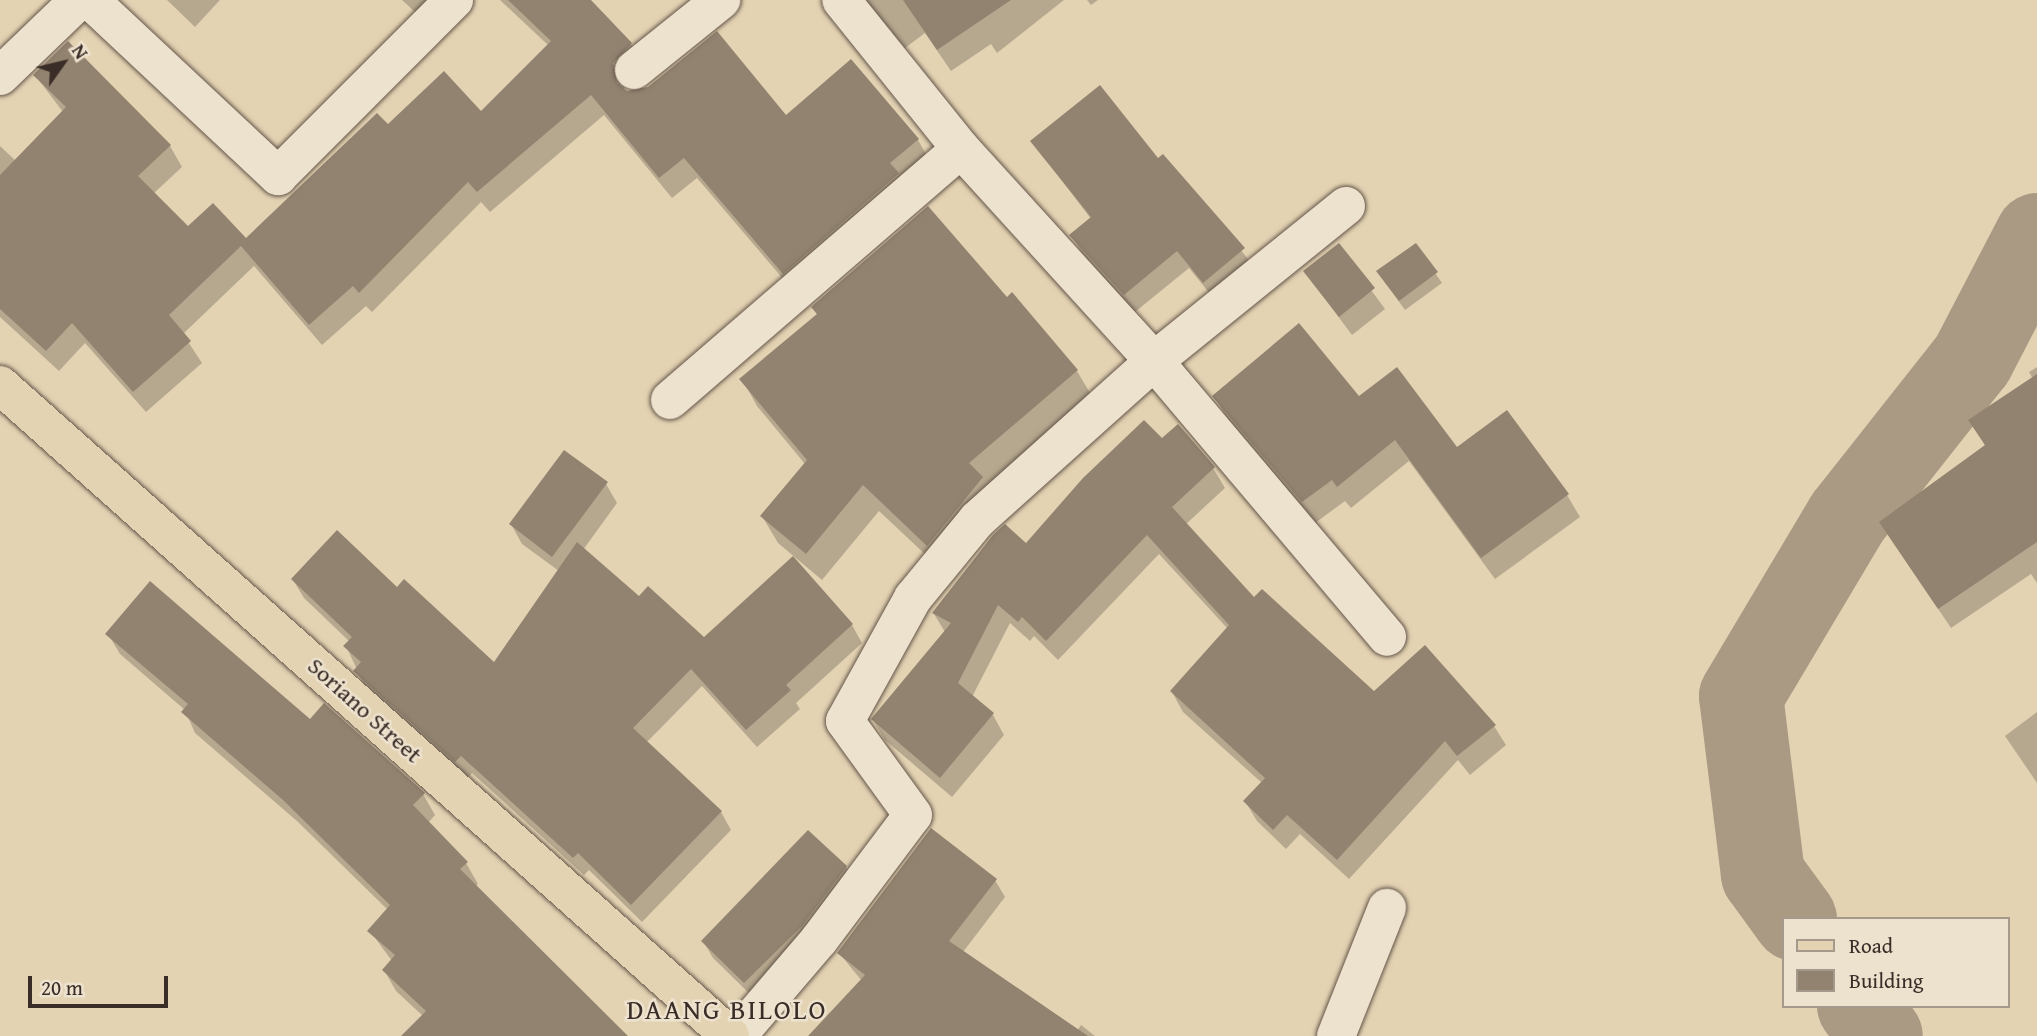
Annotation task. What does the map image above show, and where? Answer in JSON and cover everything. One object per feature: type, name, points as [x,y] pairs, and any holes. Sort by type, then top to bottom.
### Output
[{"type":"main road","name":"Soriano Street","points":[[0,385],[730,1036]]},
{"type":"street","points":[[0,76],[79,0]]},
{"type":"street","points":[[90,0],[278,176],[454,0]]},
{"type":"street","points":[[635,69],[722,0]]},
{"type":"street","points":[[841,0],[961,149],[1153,361],[1387,637]]},
{"type":"street","points":[[670,400],[961,149]]},
{"type":"street","points":[[737,1036],[819,940],[913,815],[845,720],[913,598],[977,520],[1153,361],[1346,206]]},
{"type":"street","points":[[1336,1036],[1387,908]]},
{"type":"building","points":[[508,0],[591,0],[632,43],[613,63],[617,83],[627,91],[648,87],[717,31],[786,115],[851,59],[919,139],[890,163],[899,173],[783,274],[684,158],[659,178],[591,95],[477,192],[468,182],[359,293],[353,286],[309,325],[241,246],[169,315],[191,341],[133,392],[72,323],[46,351],[0,309],[0,175],[66,107],[33,75],[68,41],[171,145],[138,176],[188,226],[213,203],[246,238],[377,113],[388,124],[444,71],[481,111],[551,41]]},
{"type":"building","points":[[903,0],[1011,0],[937,50]]},
{"type":"building","points":[[1100,85],[1158,158],[1163,154],[1245,248],[1203,283],[1177,251],[1124,295],[1069,235],[1091,217],[1030,141]]},
{"type":"building","points":[[928,206],[1007,297],[1012,292],[1078,370],[969,463],[983,477],[927,546],[863,485],[806,554],[760,516],[807,460],[739,379],[817,314],[811,307]]},
{"type":"building","points":[[1339,243],[1375,288],[1339,317],[1303,271]]},
{"type":"building","points":[[1416,243],[1438,272],[1399,301],[1376,271]]},
{"type":"building","points":[[1299,323],[1359,396],[1397,367],[1457,447],[1507,410],[1569,494],[1481,558],[1395,440],[1337,487],[1332,480],[1302,502],[1212,396]]},
{"type":"building","points":[[2037,374],[2037,542],[1938,609],[1879,522],[1985,445],[1968,420]]},
{"type":"building","points":[[1144,420],[1162,438],[1178,424],[1215,467],[1172,507],[1254,597],[1262,589],[1374,691],[1425,645],[1496,725],[1457,756],[1445,741],[1337,860],[1287,815],[1273,830],[1243,801],[1265,778],[1170,691],[1229,625],[1147,535],[1046,641],[1022,617],[1018,622],[998,605],[958,683],[994,713],[940,778],[871,719],[951,623],[932,613],[993,535],[1005,524],[1026,543],[1083,478]]},
{"type":"building","points":[[564,450],[608,482],[552,557],[509,524]]},
{"type":"building","points":[[337,530],[397,587],[404,579],[494,662],[577,542],[639,596],[648,586],[704,637],[793,556],[853,624],[786,685],[791,690],[746,730],[691,669],[633,728],[722,811],[631,905],[578,853],[573,858],[461,756],[455,762],[353,671],[361,662],[343,646],[352,637],[291,579]]},
{"type":"building","points":[[150,581],[310,719],[324,703],[425,793],[413,805],[468,862],[460,869],[628,1036],[401,1036],[426,1011],[382,970],[395,955],[367,931],[390,905],[283,800],[181,712],[188,704],[105,634]]},
{"type":"building","points":[[931,828],[997,879],[949,941],[1088,1036],[808,1036],[865,975],[837,953]]},
{"type":"building","points":[[808,830],[847,866],[802,926],[744,983],[701,941]]},
{"type":"waterway","points":[[1794,917],[1763,875],[1741,696],[1847,518],[1972,360],[2037,235]]},
{"type":"waterway","points":[[1860,1008],[1881,1036]]},
{"type":"district","name":"DAANG BILOLO","points":[[727,1009]]}]
